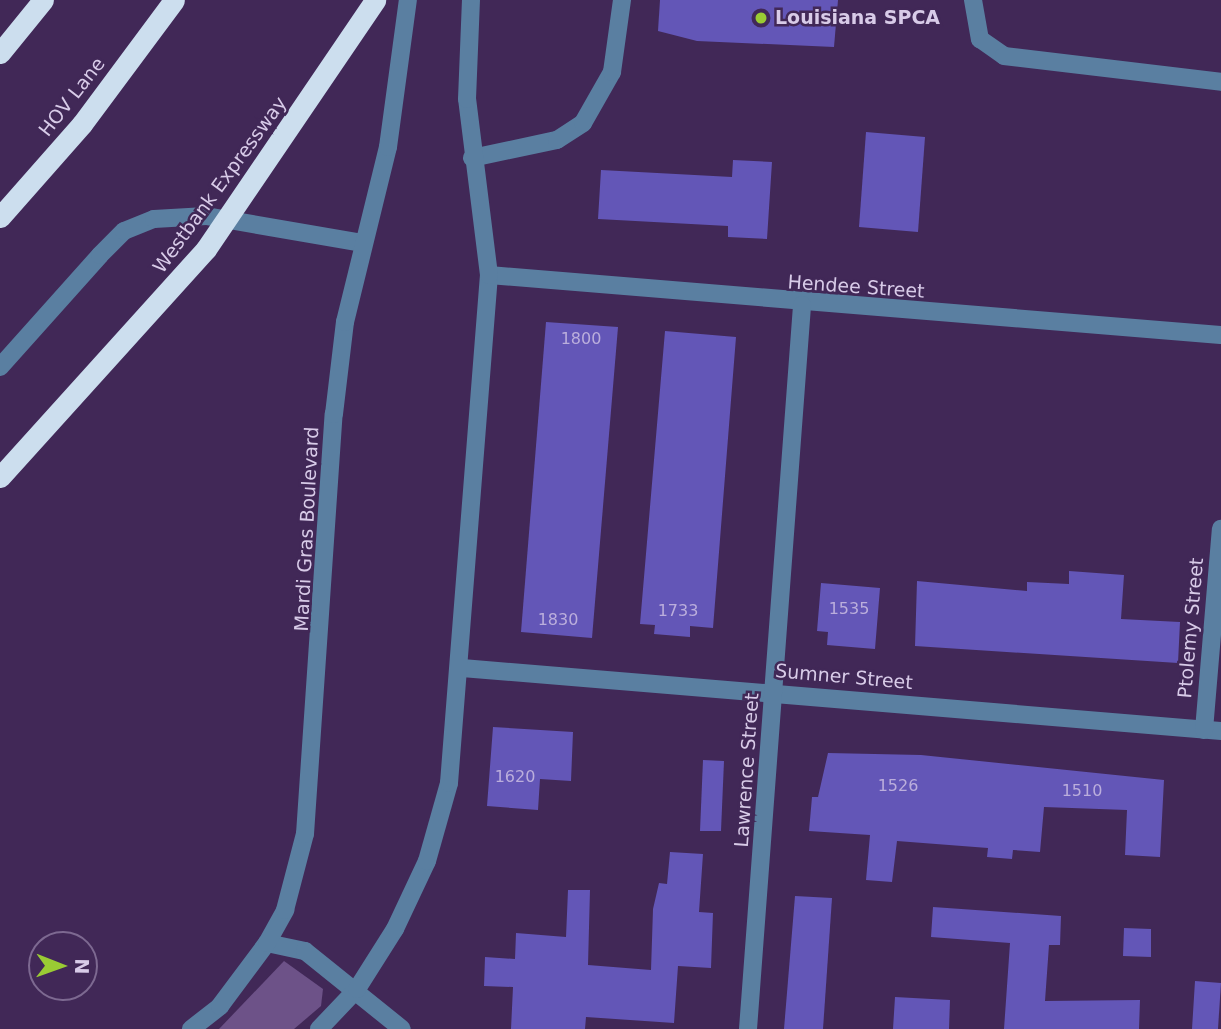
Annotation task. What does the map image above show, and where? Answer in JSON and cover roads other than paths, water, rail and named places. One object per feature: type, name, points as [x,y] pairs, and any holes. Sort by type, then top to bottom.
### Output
[{"type":"highway","points":[[0,53],[43,0]]},
{"type":"highway","name":"HOV Lane","points":[[0,217],[82,124],[174,0]]},
{"type":"highway","name":"Westbank Expressway","points":[[0,477],[206,249],[375,0]]},
{"type":"street","name":"Mardi Gras Boulevard","points":[[191,1029],[220,1006],[267,943],[285,910],[305,834],[334,414],[362,243],[388,147],[408,0]]},
{"type":"street","points":[[319,1029],[358,989],[427,861],[449,783],[462,668],[489,275],[472,158],[471,0]]},
{"type":"street","points":[[472,158],[557,141],[583,123],[612,72],[622,0]]},
{"type":"street","points":[[973,0],[980,38],[1004,56],[1221,82]]},
{"type":"street","points":[[0,367],[124,231],[154,219],[206,216],[362,243]]},
{"type":"street","name":"Hendee Street","points":[[489,275],[802,305],[1221,335]]},
{"type":"street","name":"Lawrence Street","points":[[748,1029],[802,305]]},
{"type":"street","name":"Ptolemy Street","points":[[1212,731],[1221,529]]},
{"type":"street","name":"Sumner Street","points":[[462,668],[775,692],[1212,731]]},
{"type":"street","points":[[267,943],[305,951],[358,989],[402,1029]]},
{"type":"place","name":"Louisiana SPCA","points":[[761,18]]}]
